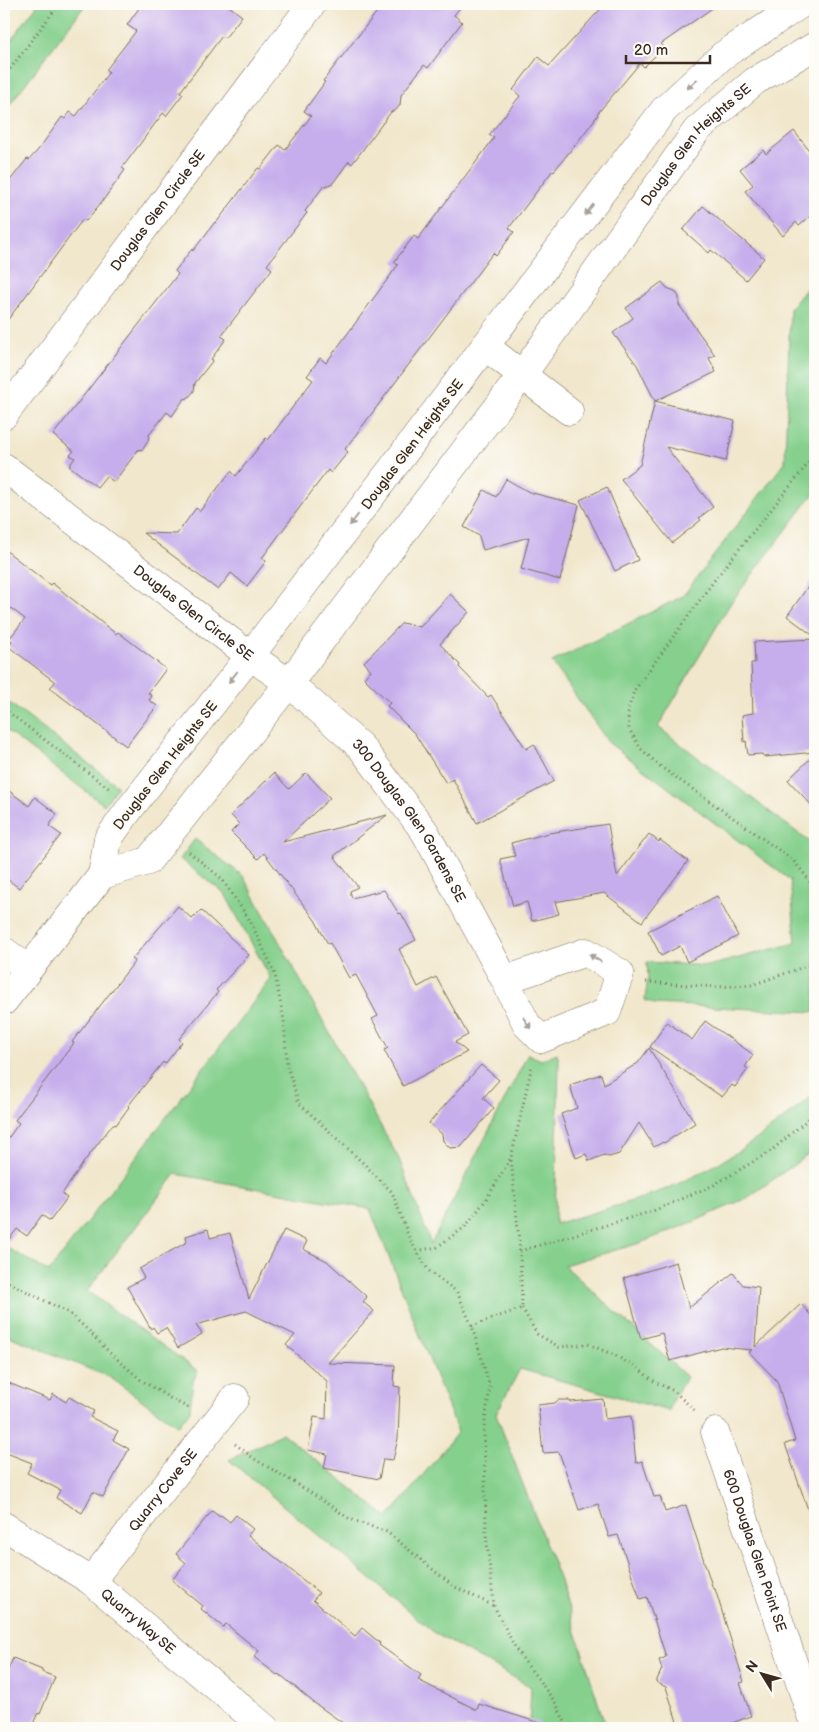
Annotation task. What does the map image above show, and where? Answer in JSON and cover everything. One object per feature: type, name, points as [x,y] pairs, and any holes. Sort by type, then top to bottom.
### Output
[{"type":"street","name":"Douglas Glen Circle SE","points":[[4,415],[312,4]]},
{"type":"street","name":"Douglas Glen Heights SE","points":[[801,4],[722,56],[664,110],[250,656],[131,807],[108,839],[102,875],[148,861],[288,683],[522,375],[697,130],[755,81],[815,46]]},
{"type":"street","points":[[814,4],[815,8]]},
{"type":"street","points":[[486,347],[570,411]]},
{"type":"street","name":"Douglas Glen Circle SE","points":[[4,467],[250,656],[288,683]]},
{"type":"street","name":"300 Douglas Glen Gardens SE","points":[[288,683],[362,747],[425,832],[527,1025],[541,1039]]},
{"type":"street","points":[[4,1001],[102,875]]},
{"type":"street","points":[[4,951],[28,970]]},
{"type":"street","points":[[504,980],[586,952],[620,973],[607,1012],[541,1039]]},
{"type":"street","name":"Quarry Cove SE","points":[[91,1581],[235,1398]]},
{"type":"street","name":"600 Douglas Glen Point SE","points":[[715,1432],[815,1727]]},
{"type":"street","name":"Quarry Way SE","points":[[4,1526],[91,1581],[265,1728]]},
{"type":"path","points":[[4,77],[59,4]]},
{"type":"path","points":[[815,455],[716,578],[634,692],[628,710],[629,729],[641,749],[661,767],[793,860],[815,891]]},
{"type":"path","points":[[4,709],[131,807]]},
{"type":"path","points":[[168,834],[220,878],[249,919],[274,971],[284,1020],[287,1066],[298,1103],[392,1192],[410,1240],[429,1271],[457,1292],[472,1326],[490,1387],[484,1428],[486,1533],[494,1606],[517,1651],[555,1702],[568,1728]]},
{"type":"path","points":[[620,973],[640,981],[715,987],[752,985],[815,963]]},
{"type":"path","points":[[417,1251],[437,1247],[465,1227],[485,1201],[511,1158],[534,1058],[541,1039]]},
{"type":"path","points":[[520,1251],[653,1210],[714,1185],[771,1151],[815,1113]]},
{"type":"path","points":[[511,1158],[520,1251],[522,1308],[537,1334],[559,1347],[588,1344],[633,1365],[657,1383],[674,1391],[715,1432]]},
{"type":"path","points":[[4,1280],[69,1314],[141,1380],[172,1400],[189,1408],[256,1460],[302,1487],[350,1519],[387,1532],[452,1586],[494,1606]]},
{"type":"path","points":[[472,1326],[522,1308]]},
{"type":"green space","points":[[38,4],[86,4],[4,112],[4,49]]},
{"type":"green space","points":[[815,278],[815,492],[730,604],[658,727],[815,846],[815,1012],[654,1004],[645,1000],[648,977],[647,962],[708,966],[796,943],[790,880],[609,743],[552,662],[683,596],[785,462],[790,309]]},
{"type":"green space","points":[[4,699],[118,786],[104,805],[4,729]]},
{"type":"green space","points":[[195,839],[243,876],[399,1159],[431,1244],[528,1054],[541,1060],[557,1053],[559,1062],[555,1224],[652,1194],[700,1173],[752,1142],[815,1093],[815,1148],[747,1198],[640,1243],[564,1265],[687,1377],[674,1397],[669,1411],[520,1369],[496,1414],[560,1581],[606,1728],[529,1728],[531,1687],[436,1634],[229,1460],[282,1433],[388,1518],[458,1432],[370,1209],[176,1174],[87,1291],[198,1371],[193,1381],[190,1410],[178,1426],[111,1378],[4,1334],[4,1246],[49,1272],[271,979],[225,894],[180,859]]},
{"type":"building","points":[[142,4],[226,4],[242,16],[225,38],[222,36],[180,92],[183,94],[166,116],[163,113],[122,168],[125,170],[104,199],[86,221],[83,219],[4,325],[4,188],[27,159],[29,160],[38,150],[62,117],[65,119],[70,112],[76,116],[109,72],[106,70],[136,31],[127,25]]},
{"type":"building","points":[[383,4],[463,4],[454,15],[462,22],[428,68],[424,65],[401,95],[400,105],[391,112],[352,164],[349,161],[333,183],[323,187],[305,211],[307,213],[267,265],[272,269],[221,336],[226,339],[195,383],[194,391],[188,398],[184,399],[172,416],[167,412],[149,435],[143,449],[138,450],[114,482],[106,476],[97,487],[69,466],[75,458],[70,455],[74,451],[53,435],[178,274],[175,271],[192,249],[193,251],[258,168],[260,169],[279,145],[285,150],[311,116],[304,111],[325,82],[323,81]]},
{"type":"building","points":[[605,4],[718,4],[661,44],[664,47],[644,67],[640,63],[597,114],[579,140],[553,170],[509,228],[514,232],[496,256],[493,253],[345,449],[348,452],[331,473],[328,470],[282,531],[262,558],[266,561],[247,586],[231,573],[218,590],[143,533],[177,534],[196,508],[200,511],[231,471],[236,476],[266,438],[268,440],[313,380],[307,376],[320,358],[326,363],[398,265],[394,262],[414,236],[418,239],[494,138],[489,135],[520,96],[513,90],[538,57],[549,66]]},
{"type":"building","points":[[794,131],[815,158],[815,212],[799,226],[796,222],[783,236],[745,191],[753,185],[740,169],[763,150],[766,154]]},
{"type":"building","points":[[703,206],[764,258],[746,280],[711,250],[709,253],[683,230]]},
{"type":"building","points":[[662,282],[667,288],[675,291],[679,297],[679,305],[715,355],[709,358],[716,372],[655,401],[637,365],[613,333],[633,318],[626,308]]},
{"type":"building","points":[[655,401],[735,421],[726,461],[666,447],[713,507],[699,518],[701,520],[672,543],[621,479],[640,465]]},
{"type":"building","points":[[506,479],[529,492],[579,505],[560,580],[521,569],[529,537],[483,550],[479,536],[464,527],[484,490],[496,497]]},
{"type":"building","points":[[607,487],[638,560],[615,571],[580,500]]},
{"type":"building","points":[[4,549],[50,585],[52,583],[116,634],[118,632],[166,669],[148,693],[152,696],[149,700],[157,706],[126,746],[50,688],[55,682],[8,646],[12,641],[9,639],[25,619],[4,603]]},
{"type":"building","points":[[815,577],[815,637],[787,616]]},
{"type":"building","points":[[450,594],[469,612],[440,644],[488,697],[491,695],[526,749],[534,744],[554,781],[477,823],[453,779],[446,783],[415,734],[387,706],[390,703],[364,678],[371,670],[364,662],[402,623],[420,627]]},
{"type":"building","points":[[815,639],[815,752],[765,757],[761,754],[748,755],[746,741],[744,742],[742,715],[753,713],[751,663],[755,663],[754,642]]},
{"type":"building","points":[[815,754],[815,809],[788,780]]},
{"type":"building","points":[[274,773],[289,789],[306,773],[330,798],[283,842],[387,815],[334,856],[358,887],[350,891],[352,898],[384,890],[399,914],[401,913],[416,940],[399,949],[418,987],[436,977],[468,1035],[455,1042],[467,1052],[403,1086],[384,1050],[388,1048],[372,1019],[378,1016],[356,975],[349,978],[315,920],[264,853],[258,859],[231,832],[239,824],[231,815]]},
{"type":"building","points":[[4,787],[29,806],[35,797],[57,814],[49,826],[61,835],[19,888],[4,877]]},
{"type":"building","points":[[608,824],[617,876],[649,834],[688,861],[642,922],[604,893],[555,902],[559,914],[532,921],[527,902],[513,906],[500,859],[515,856],[511,843],[549,833]]},
{"type":"building","points":[[717,896],[738,936],[687,962],[680,946],[661,956],[648,931]]},
{"type":"building","points":[[178,906],[192,919],[201,910],[249,955],[216,990],[218,992],[179,1039],[182,1042],[165,1064],[163,1062],[128,1106],[116,1125],[113,1124],[86,1159],[62,1194],[67,1198],[50,1221],[42,1215],[27,1236],[17,1229],[4,1246],[4,1144],[19,1123],[15,1120],[135,961],[132,959]]},
{"type":"building","points":[[705,1021],[753,1055],[745,1067],[748,1069],[735,1087],[732,1085],[722,1097],[650,1047],[667,1022],[692,1040]]},
{"type":"building","points":[[649,1048],[695,1123],[664,1143],[654,1147],[639,1123],[619,1154],[609,1157],[604,1155],[589,1161],[586,1154],[576,1158],[561,1114],[577,1108],[570,1085],[601,1074],[604,1084],[638,1063]]},
{"type":"building","points":[[481,1065],[499,1080],[483,1098],[494,1108],[461,1147],[450,1148],[443,1141],[442,1134],[429,1123]]},
{"type":"building","points":[[208,1229],[210,1238],[230,1233],[249,1299],[284,1230],[307,1241],[303,1249],[327,1261],[367,1297],[363,1302],[374,1311],[328,1363],[395,1365],[394,1386],[400,1387],[398,1438],[393,1460],[383,1459],[379,1479],[324,1468],[327,1454],[308,1450],[314,1417],[326,1419],[327,1381],[286,1345],[295,1335],[246,1311],[196,1325],[202,1334],[178,1348],[166,1328],[157,1333],[153,1327],[151,1329],[127,1287],[144,1278],[139,1269],[187,1242],[186,1236]]},
{"type":"building","points":[[676,1262],[689,1308],[733,1273],[743,1285],[759,1287],[755,1347],[801,1304],[815,1320],[815,1520],[812,1521],[785,1444],[795,1441],[777,1381],[749,1352],[752,1350],[721,1347],[670,1361],[662,1333],[641,1339],[624,1278]]},
{"type":"building","points":[[4,1381],[50,1400],[53,1394],[66,1402],[69,1397],[94,1411],[90,1417],[118,1431],[113,1440],[129,1449],[103,1497],[93,1492],[82,1513],[56,1498],[60,1490],[27,1473],[32,1463],[4,1452]]},
{"type":"building","points":[[603,1399],[605,1419],[631,1416],[636,1463],[642,1461],[654,1497],[660,1496],[665,1512],[686,1505],[744,1682],[740,1683],[751,1716],[732,1723],[734,1728],[679,1728],[666,1687],[656,1682],[662,1669],[659,1660],[666,1657],[647,1597],[640,1599],[618,1535],[609,1537],[598,1504],[579,1510],[559,1452],[543,1453],[538,1405],[555,1403],[558,1400],[568,1400],[571,1402]]},
{"type":"building","points":[[212,1511],[230,1522],[236,1515],[253,1529],[248,1535],[319,1593],[313,1600],[355,1636],[362,1628],[380,1643],[379,1645],[421,1675],[418,1680],[477,1710],[479,1704],[540,1723],[539,1728],[350,1728],[254,1657],[259,1651],[226,1624],[223,1627],[201,1609],[203,1606],[172,1580],[186,1563],[176,1554]]},
{"type":"building","points":[[13,1658],[55,1677],[40,1714],[38,1713],[31,1728],[4,1728],[4,1680]]}]
